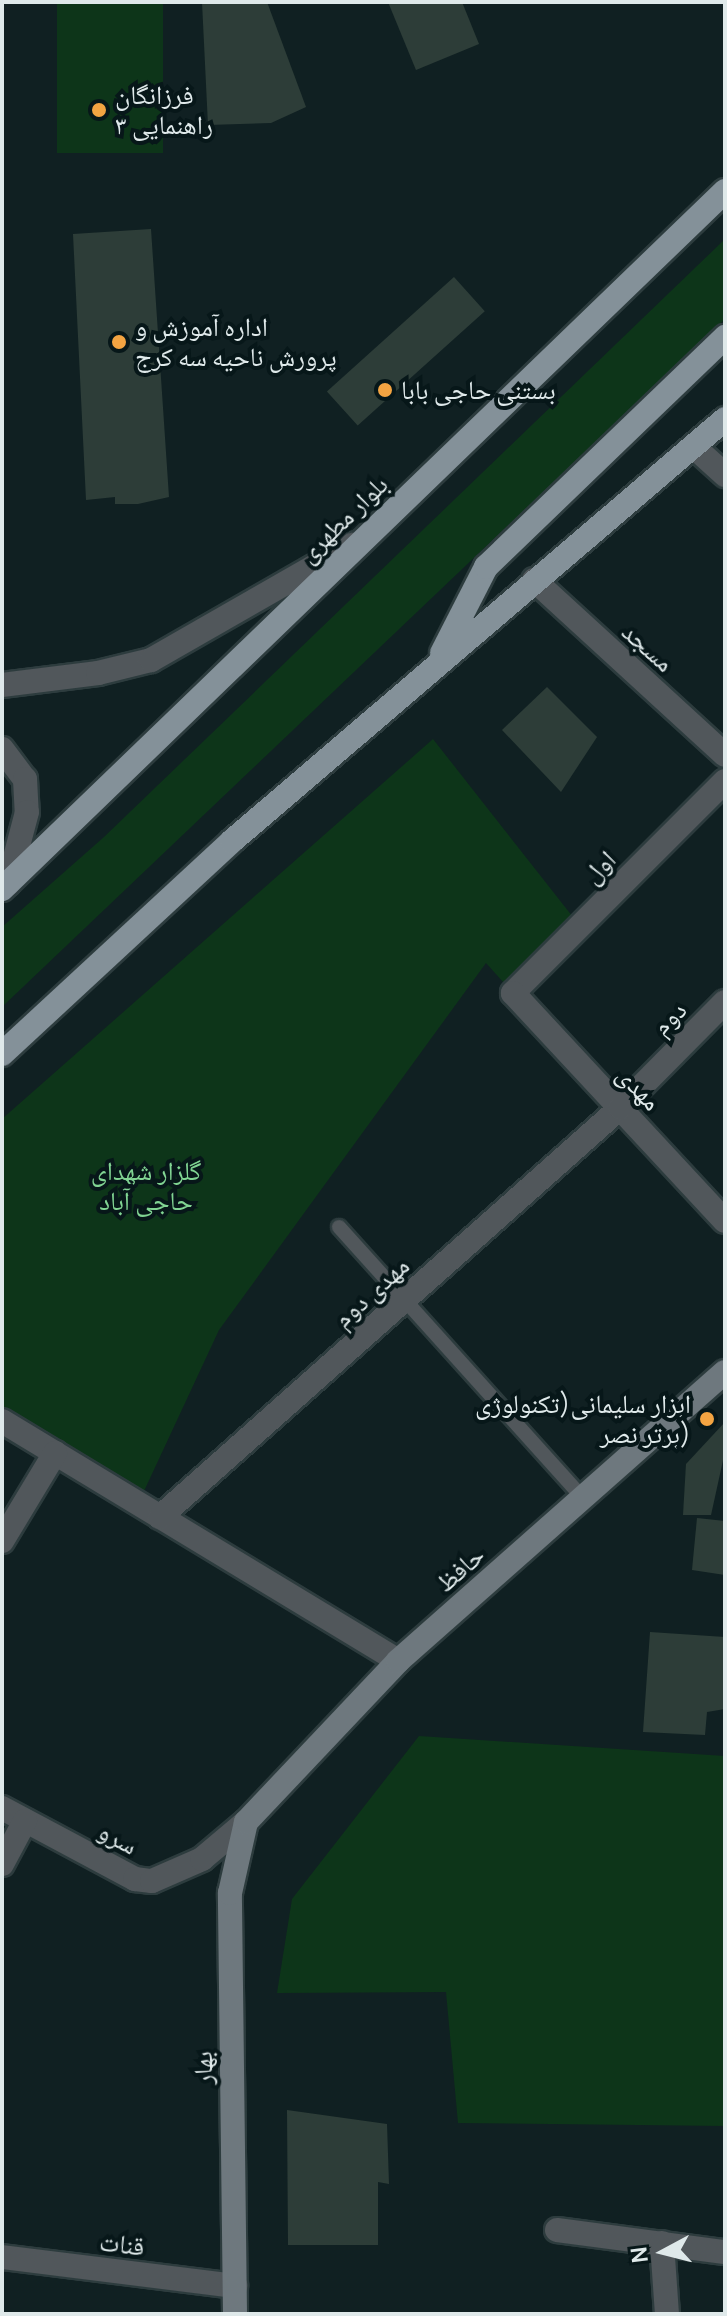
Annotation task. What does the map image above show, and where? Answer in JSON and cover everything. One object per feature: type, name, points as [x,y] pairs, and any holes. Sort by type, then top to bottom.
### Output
[{"type":"main road","name":"بلوار مطهری","points":[[5,887],[725,191]]},
{"type":"main road","points":[[436,666],[486,567],[725,337]]},
{"type":"main road","points":[[2,1054],[232,841],[725,419]]},
{"type":"street","points":[[694,447],[725,475]]},
{"type":"street","points":[[2,685],[98,673],[151,660],[361,540]]},
{"type":"street","name":"مسجد","points":[[534,580],[725,755]]},
{"type":"street","points":[[2,749],[25,779],[27,812],[5,887]]},
{"type":"street","name":"اول","points":[[513,993],[725,781]]},
{"type":"street","name":"مهدی","points":[[513,993],[725,1221]]},
{"type":"street","name":"دوم","points":[[620,1108],[725,1002]]},
{"type":"street","name":"مهدی دوم","points":[[160,1517],[620,1108]]},
{"type":"street","name":"حافظ","points":[[246,1822],[398,1661],[725,1372]]},
{"type":"street","points":[[2,1421],[398,1661]]},
{"type":"street","points":[[2,1541],[55,1453]]},
{"type":"street","name":"سرو","points":[[2,1808],[135,1879],[152,1881],[202,1859],[246,1822]]},
{"type":"street","points":[[2,1864],[25,1821]]},
{"type":"street","name":"بهار","points":[[235,2314],[230,1893],[246,1822]]},
{"type":"street","points":[[557,2230],[725,2252]]},
{"type":"street","points":[[662,2243],[667,2314]]},
{"type":"street","name":"قنات","points":[[2,2257],[235,2286]]},
{"type":"lane","points":[[339,1227],[584,1499]]},
{"type":"green space","points":[[57,2],[163,2],[163,153],[57,153]]},
{"type":"green space","points":[[725,239],[725,319],[2,1007],[2,927],[104,837]]},
{"type":"green space","name":"گلزار شهدای حاجی آباد","points":[[433,739],[580,926],[513,993],[486,963],[219,1330],[138,1504],[2,1410],[2,1119]]},
{"type":"green space","points":[[419,1736],[725,1756],[725,2126],[458,2123],[446,1992],[277,1993],[292,1899]]},
{"type":"building","points":[[202,2],[267,2],[306,107],[271,123],[208,125]]},
{"type":"building","points":[[388,2],[462,2],[479,44],[416,70]]},
{"type":"building","points":[[151,229],[169,497],[138,504],[115,504],[115,497],[86,500],[73,234]]},
{"type":"building","points":[[454,277],[485,311],[358,426],[327,391]]},
{"type":"building","points":[[547,687],[597,737],[561,792],[502,730]]},
{"type":"building","points":[[725,1422],[725,1451],[711,1515],[683,1515],[686,1464]]},
{"type":"building","points":[[697,1518],[725,1521],[725,1575],[692,1570]]},
{"type":"building","points":[[650,1632],[725,1637],[725,1709],[707,1712],[705,1735],[643,1732]]},
{"type":"building","points":[[287,2110],[387,2124],[389,2184],[378,2182],[378,2245],[288,2245]]},
{"type":"place","name":"فرزانگان ۳ راهنمایی","points":[[99,110]]},
{"type":"place","name":"اداره آموزش و پرورش ناحیه سه کرج","points":[[119,342]]},
{"type":"place","name":"بستنی حاجی بابا","points":[[385,390]]},
{"type":"place","name":"ابزار سلیمانی(تکنولوژی برتر نصر)","points":[[707,1419]]}]
